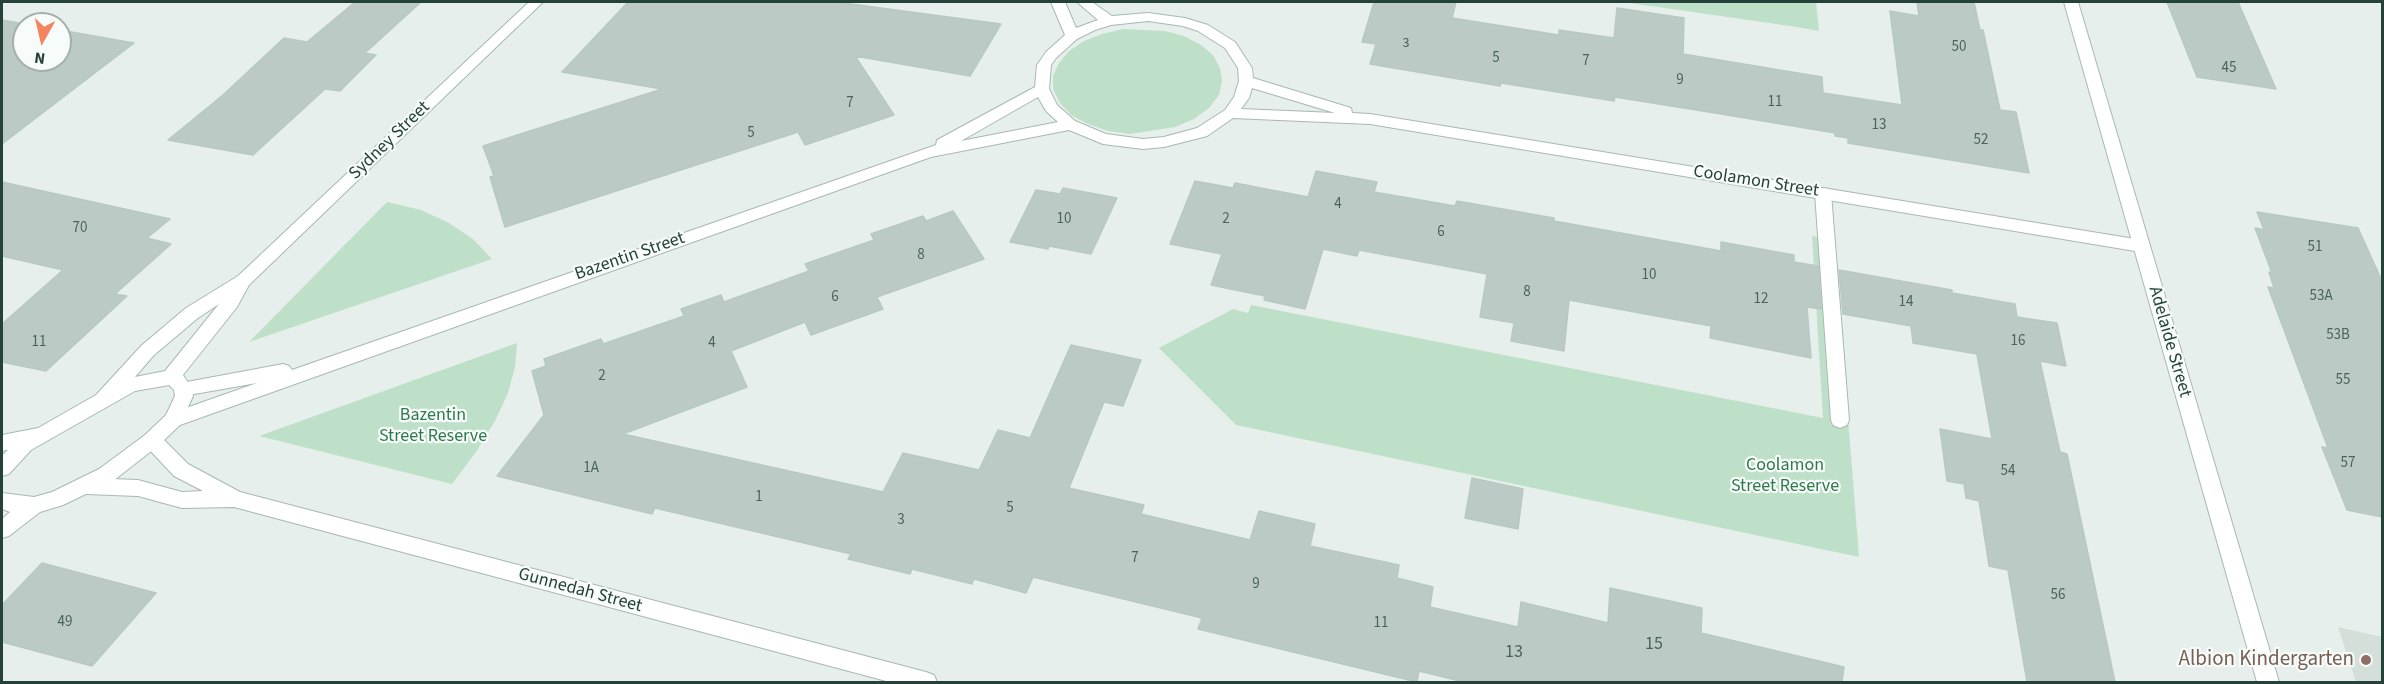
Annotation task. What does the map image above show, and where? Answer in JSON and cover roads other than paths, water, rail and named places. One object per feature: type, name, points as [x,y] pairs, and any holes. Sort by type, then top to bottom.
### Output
[{"type":"street","name":"Sydney Street","points":[[104,398],[148,350],[192,313],[244,280],[536,2]]},
{"type":"street","points":[[1058,2],[1072,36]]},
{"type":"street","points":[[1084,2],[1109,21]]},
{"type":"street","name":"Adelaide Street","points":[[2071,2],[2268,682]]},
{"type":"street","points":[[1148,17],[1185,22],[1203,28],[1230,45],[1245,68],[1246,81],[1241,98],[1230,113],[1202,132],[1164,142],[1143,144],[1103,140],[1070,125],[1051,108],[1042,89],[1041,77],[1048,60],[1072,36],[1109,21],[1148,17]]},
{"type":"street","name":"Coolamon Street","points":[[1246,81],[1371,118],[2141,246]]},
{"type":"street","name":"Bazentin Street","points":[[928,152],[1042,89]]},
{"type":"street","name":"Coolamon Street","points":[[1230,113],[1371,118]]},
{"type":"street","name":"Bazentin Street","points":[[173,420],[928,152],[1070,125]]},
{"type":"street","points":[[1823,193],[1840,420]]},
{"type":"street","name":"Sydney Street","points":[[176,383],[244,280]]},
{"type":"street","name":"Bazentin Street","points":[[176,383],[332,362]]},
{"type":"street","name":"Sydney Street","points":[[2,468],[24,445],[104,398],[140,382],[176,383]]},
{"type":"street","name":"Sydney Street","points":[[2,501],[11,504],[34,505],[56,499],[106,475],[152,440],[173,420],[184,396],[176,383]]},
{"type":"street","points":[[2,443],[38,436]]},
{"type":"street","name":"Gunnedah Street","points":[[152,440],[181,470],[235,499],[926,682]]},
{"type":"street","name":"Gunnedah Street","points":[[86,486],[138,488],[182,500],[235,499]]},
{"type":"street","name":"Sydney Street","points":[[2,530],[34,505]]},
{"type":"place","name":"Albion Kindergarten","points":[[2366,660]]},
{"type":"park label","name":"Bazentin Street Reserve","points":[[433,426]]},
{"type":"park label","name":"Coolamon Street Reserve","points":[[1785,476]]}]
